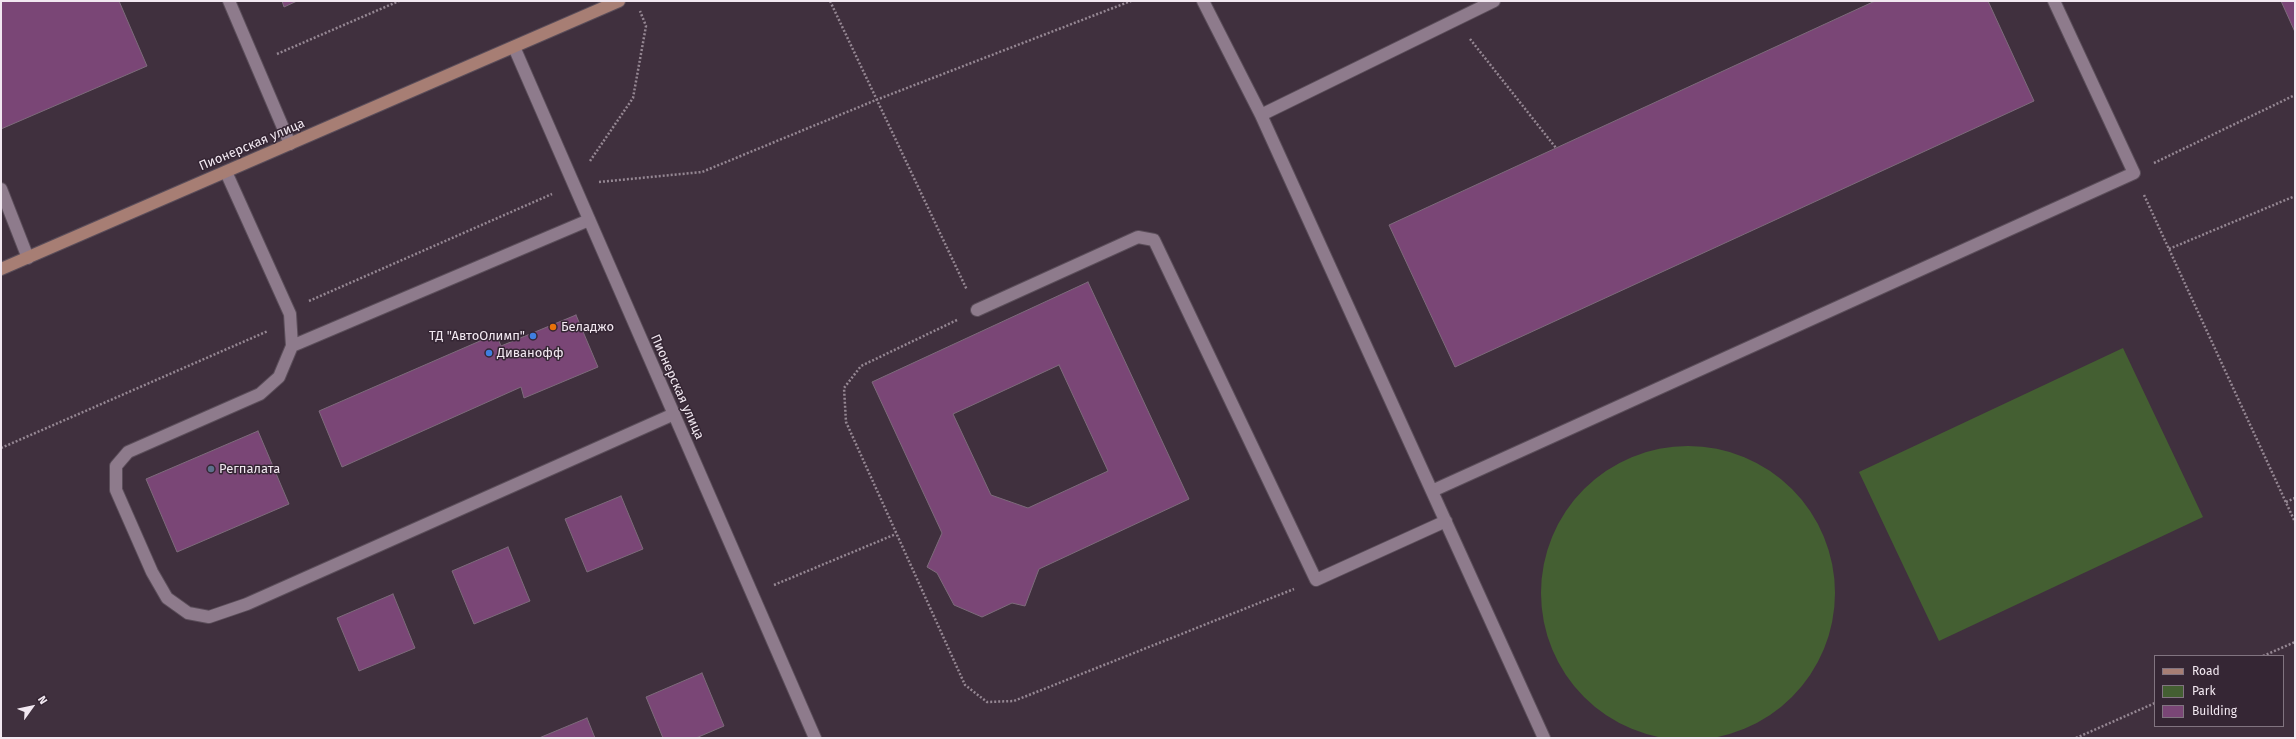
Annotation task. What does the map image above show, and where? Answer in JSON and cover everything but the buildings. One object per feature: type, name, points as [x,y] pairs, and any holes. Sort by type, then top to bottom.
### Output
[{"type":"main road","name":"Пионерская улица","points":[[1,269],[620,1]]},
{"type":"street","points":[[229,1],[290,144]]},
{"type":"street","points":[[1203,1],[1261,115],[1544,738]]},
{"type":"street","points":[[1261,115],[1494,1]]},
{"type":"street","points":[[1432,491],[2134,173],[2054,1]]},
{"type":"street","name":"Пионерская улица","points":[[514,47],[815,738]]},
{"type":"street","points":[[226,172],[290,314],[292,346],[279,377],[260,394],[128,452],[116,466],[116,490],[152,572],[167,598],[188,613],[209,617],[248,604],[674,414]]},
{"type":"street","points":[[1,189],[28,258]]},
{"type":"street","points":[[292,346],[589,220]]},
{"type":"street","points":[[977,310],[1138,237],[1154,240],[1316,580],[1446,521]]},
{"type":"path","points":[[256,63],[399,1]]},
{"type":"path","points":[[830,1],[977,310],[861,366],[844,388],[846,422],[965,685],[987,702],[1014,701],[1316,580]]},
{"type":"path","points":[[1,448],[267,332],[308,302],[573,185],[702,172],[876,100],[1131,1]]},
{"type":"path","points":[[573,185],[634,98],[646,26],[638,7]]},
{"type":"path","points":[[1455,19],[1556,148]]},
{"type":"path","points":[[2295,95],[2134,173],[2295,522]]},
{"type":"path","points":[[2169,249],[2295,196]]},
{"type":"path","points":[[2286,502],[2295,498]]},
{"type":"path","points":[[752,594],[896,534]]},
{"type":"path","points":[[2265,655],[2295,642]]},
{"type":"path","points":[[2076,738],[2154,703]]},
{"type":"green space","points":[[2123,348],[2203,517],[1939,641],[1859,472]]},
{"type":"green space","points":[[1674,446],[1702,446],[1731,452],[1757,463],[1782,479],[1802,499],[1818,524],[1829,550],[1833,564],[1835,593],[1833,622],[1818,662],[1802,687],[1782,707],[1757,723],[1731,734],[1702,740],[1674,740],[1645,734],[1619,723],[1594,707],[1574,687],[1558,662],[1547,636],[1541,607],[1541,579],[1547,550],[1558,524],[1574,499],[1594,479],[1619,463],[1645,452]]},
{"type":"place","name":"Беладжо","points":[[553,327]]},
{"type":"place","name":"ТД \"АвтоОлимп\"","points":[[533,336]]},
{"type":"place","name":"Диванофф","points":[[489,353]]},
{"type":"place","name":"Регпалата","points":[[211,469]]}]
